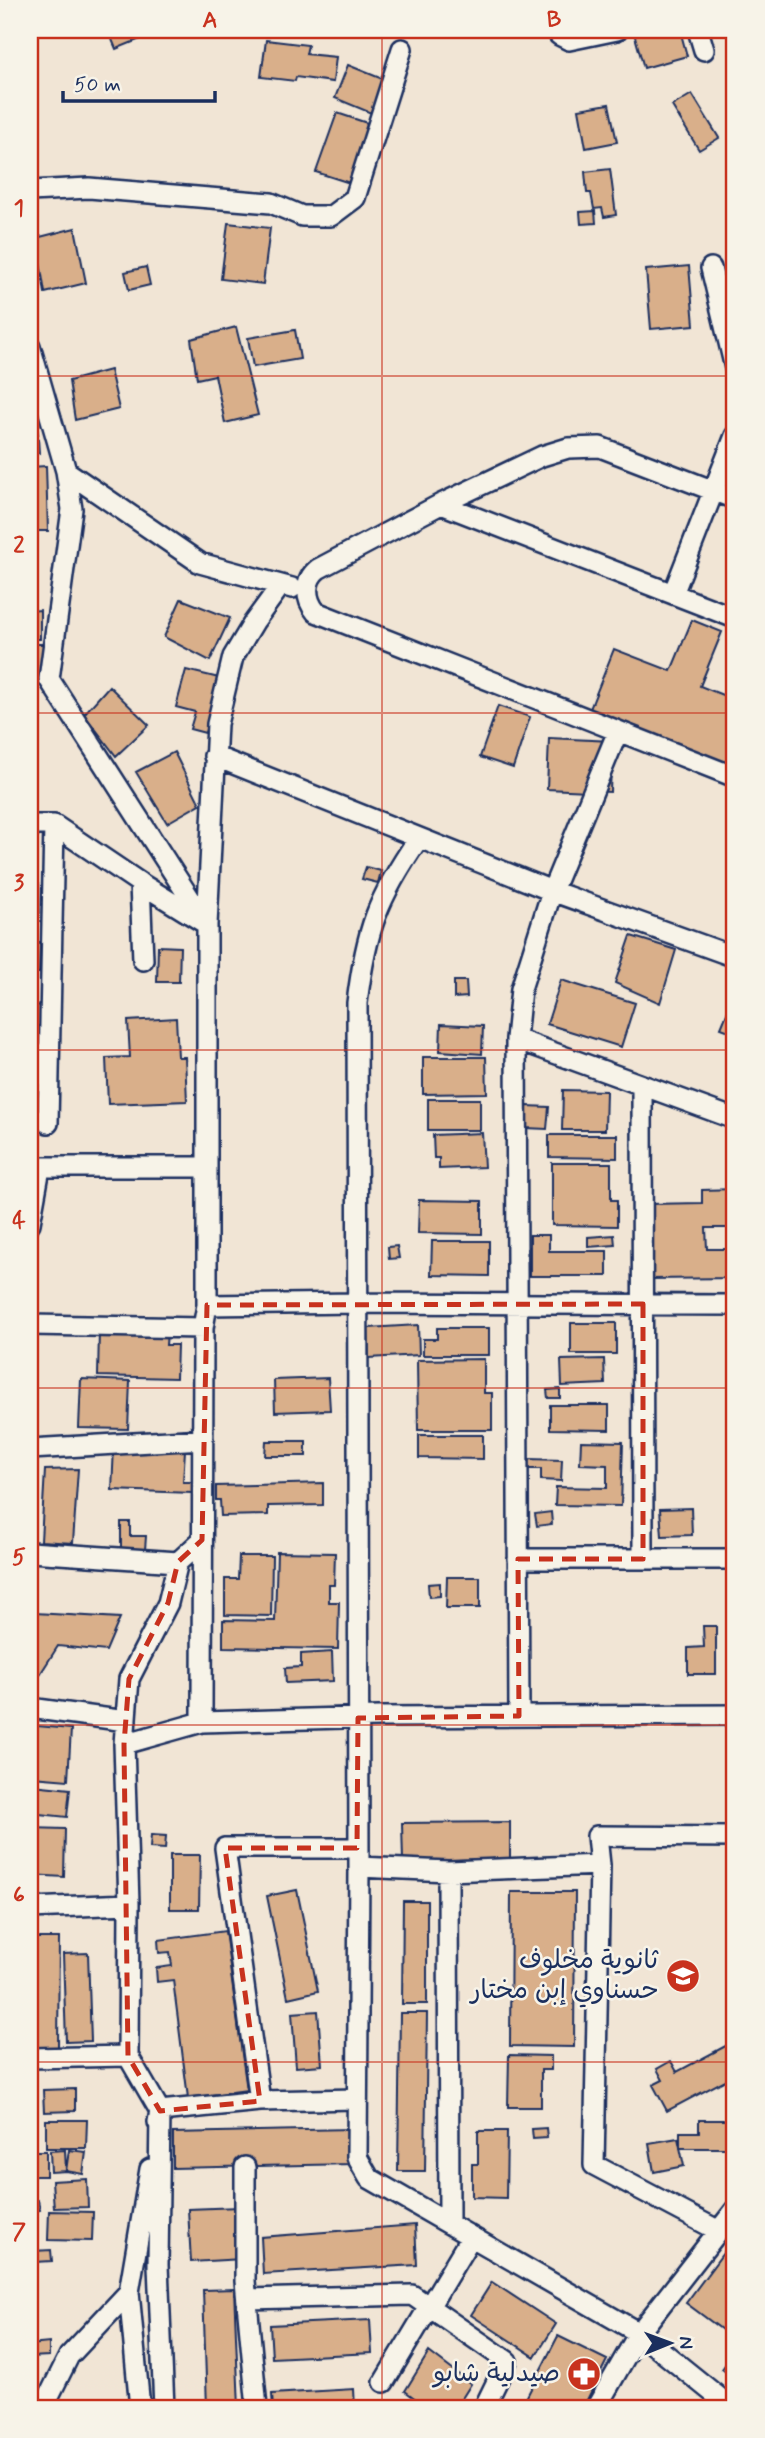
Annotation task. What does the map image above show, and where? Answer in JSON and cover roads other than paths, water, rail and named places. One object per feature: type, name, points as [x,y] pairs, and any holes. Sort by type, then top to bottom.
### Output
[{"type":"street","points":[[557,30],[559,36],[569,40],[617,30]]},
{"type":"street","points":[[698,30],[704,50]]},
{"type":"street","points":[[30,191],[89,188],[271,203],[302,216],[331,216],[355,198],[402,49]]},
{"type":"street","points":[[711,268],[735,368]]},
{"type":"street","points":[[30,346],[66,471],[72,509],[49,679],[207,925]]},
{"type":"street","points":[[673,594],[735,436]]},
{"type":"street","points":[[735,499],[600,447],[579,446],[542,456],[441,504],[318,569],[310,576],[308,593],[316,612],[735,776]]},
{"type":"street","points":[[66,471],[200,563],[308,593]]},
{"type":"street","points":[[441,504],[735,618]]},
{"type":"street","points":[[202,1722],[203,1328],[207,1305],[207,925],[214,756],[217,724],[233,657],[254,622],[281,586]]},
{"type":"street","points":[[519,1716],[516,1039],[521,989],[552,891],[618,731]]},
{"type":"street","points":[[214,756],[552,891],[735,957]]},
{"type":"street","points":[[30,825],[54,825],[207,925]]},
{"type":"street","points":[[48,1122],[54,825]]},
{"type":"street","points":[[419,838],[381,900],[371,924],[362,958],[357,1003],[357,2157],[369,2178],[639,2333],[732,2408]]},
{"type":"street","points":[[140,883],[143,960]]},
{"type":"street","points":[[516,1039],[735,1119]]},
{"type":"street","points":[[642,1087],[643,1559]]},
{"type":"street","points":[[30,1223],[35,1168],[207,1167]]},
{"type":"street","points":[[207,1305],[735,1305]]},
{"type":"street","points":[[30,1325],[203,1328]]},
{"type":"street","points":[[30,1449],[204,1439]]},
{"type":"street","points":[[164,2408],[158,2265],[160,2111],[128,2056],[129,1904],[124,1744],[129,1679],[168,1603],[178,1562],[202,1540]]},
{"type":"street","points":[[30,1552],[178,1562]]},
{"type":"street","points":[[518,1559],[735,1559]]},
{"type":"street","points":[[30,1708],[126,1721]]},
{"type":"street","points":[[124,1744],[202,1722],[735,1715]]},
{"type":"street","points":[[719,2231],[594,2165],[600,1865],[597,1836],[735,1837]]},
{"type":"street","points":[[260,2101],[225,1848],[358,1858],[448,1871],[600,1865]]},
{"type":"street","points":[[448,1871],[449,2224]]},
{"type":"street","points":[[30,1908],[129,1904]]},
{"type":"street","points":[[30,2057],[128,2056]]},
{"type":"street","points":[[160,2111],[260,2101],[357,2099]]},
{"type":"street","points":[[140,2408],[129,2292],[160,2111]]},
{"type":"street","points":[[245,2167],[245,2281],[257,2408]]},
{"type":"street","points":[[596,2408],[639,2333],[735,2210]]},
{"type":"street","points":[[384,2382],[471,2237]]},
{"type":"street","points":[[43,2408],[69,2356],[129,2292]]},
{"type":"street","points":[[247,2299],[412,2295],[507,2361],[484,2408]]},
{"type":"place","name":"ثانوية مخلوف حسناوي إبن مختار","points":[[683,1976]]},
{"type":"place","name":"صيدلية شابو","points":[[584,2374]]}]
